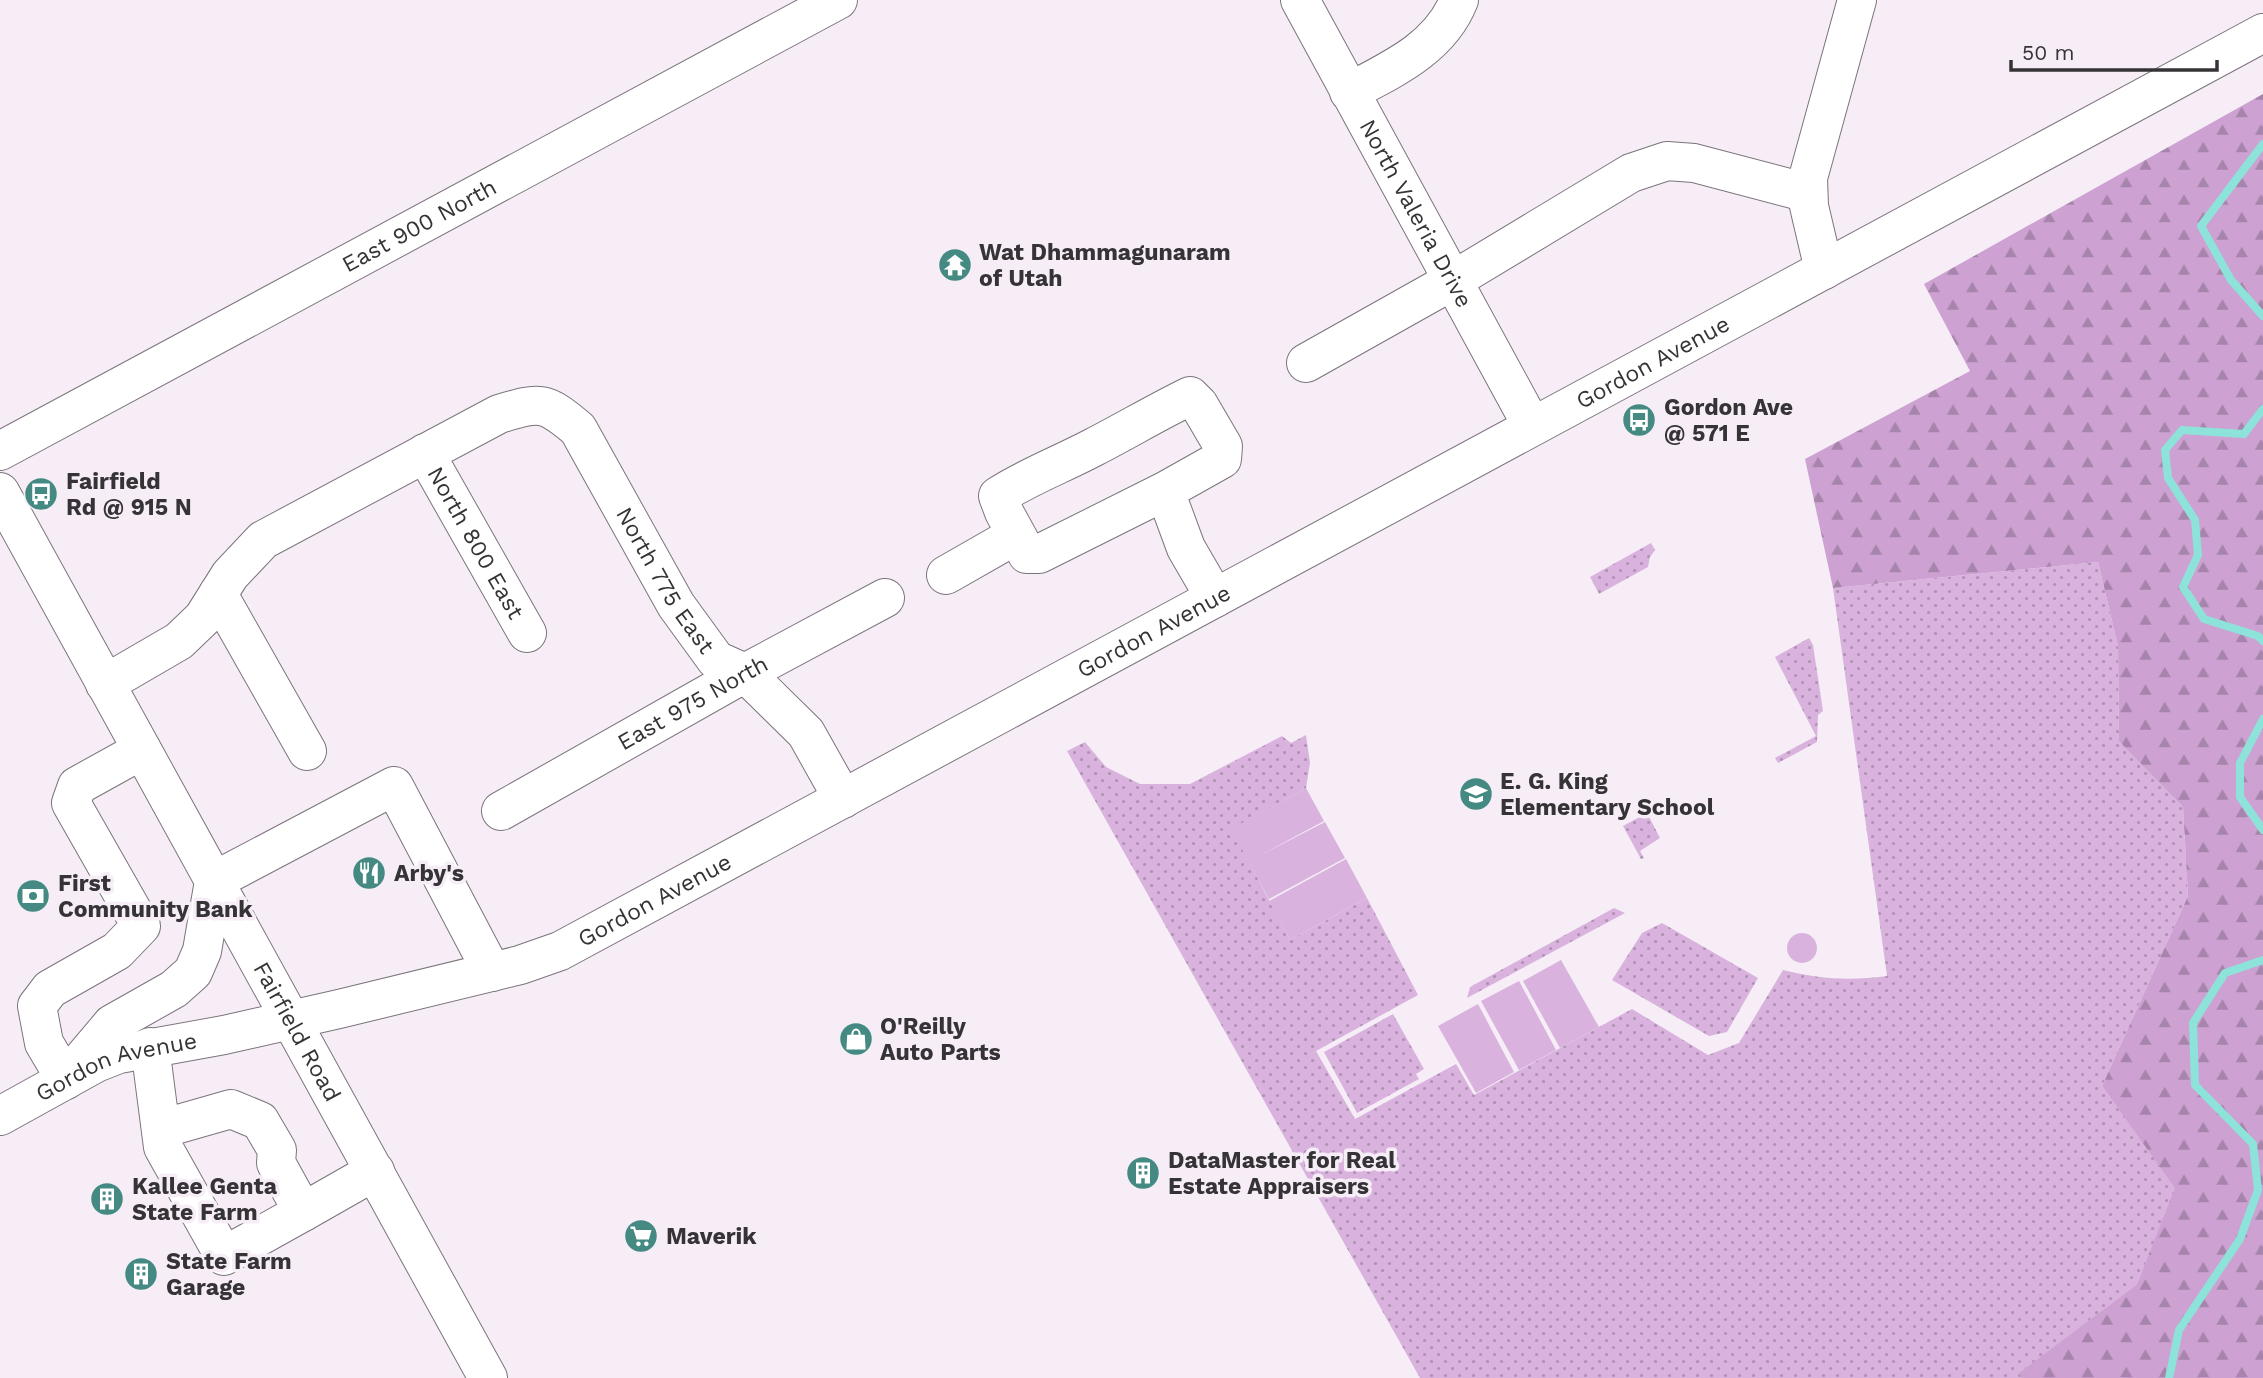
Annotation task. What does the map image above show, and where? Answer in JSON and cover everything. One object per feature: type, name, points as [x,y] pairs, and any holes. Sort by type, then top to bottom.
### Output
[{"type":"main road","name":"East 900 North","points":[[0,451],[838,0]]},
{"type":"main road","name":"North Valeria Drive","points":[[1300,0],[1532,426]]},
{"type":"main road","points":[[1349,92],[1390,70],[1432,41],[1451,17],[1459,0]]},
{"type":"main road","points":[[1824,270],[1808,193],[1813,153],[1857,0]]},
{"type":"main road","name":"Gordon Avenue","points":[[0,1116],[109,1057],[150,1047],[224,1035],[492,972],[541,958],[584,939],[2263,33]]},
{"type":"main road","points":[[1306,363],[1452,281],[1631,173],[1667,161],[1694,163],[1808,193]]},
{"type":"main road","points":[[1190,396],[1199,405],[1223,446],[1222,459],[1166,491],[1039,554],[1027,554],[998,496],[1023,480],[1094,447],[1147,416],[1190,396]]},
{"type":"main road","name":"North 775 East","points":[[425,453],[499,414],[533,404],[556,411],[578,429],[676,604],[716,660],[745,673],[806,733],[843,799]]},
{"type":"main road","points":[[105,684],[179,640],[204,618],[230,575],[263,540],[425,453]]},
{"type":"main road","name":"North 800 East","points":[[425,453],[527,633]]},
{"type":"main road","points":[[1166,491],[1186,548],[1214,598]]},
{"type":"main road","name":"Fairfield Road","points":[[0,492],[488,1378]]},
{"type":"main road","points":[[946,575],[1016,535]]},
{"type":"main road","points":[[218,594],[307,751]]},
{"type":"main road","name":"East 975 North","points":[[502,811],[745,673],[885,598]]},
{"type":"main road","points":[[142,750],[77,786],[71,803],[141,926],[117,951],[50,989],[37,1006],[44,1043],[66,1080],[112,1024],[174,989],[193,972],[202,951],[214,881],[394,786],[492,972]]},
{"type":"main road","points":[[150,1047],[163,1146],[224,1256],[375,1171]]},
{"type":"main road","points":[[160,1129],[230,1109],[260,1121],[277,1150],[276,1163],[303,1212]]},
{"type":"shaded area","points":[[1651,543],[1655,550],[1648,567],[1599,594],[1590,577]]},
{"type":"shaded area","points":[[2098,562],[2118,646],[2119,740],[2183,807],[2188,896],[2102,1086],[2176,1188],[2137,1284],[2020,1373],[2022,1378],[1420,1378],[1067,751],[1085,742],[1106,767],[1140,784],[1190,784],[1282,736],[1291,743],[1306,735],[1310,763],[1306,788],[1232,829],[1290,940],[1367,898],[1418,995],[1316,1051],[1355,1119],[1456,1064],[1474,1095],[1632,1009],[1708,1055],[1739,1043],[1783,970],[1834,978],[1887,976],[1833,588]]},
{"type":"shaded area","points":[[1809,638],[1813,645],[1823,711],[1818,715],[1817,742],[1778,763],[1775,758],[1816,736],[1775,657]]},
{"type":"shaded area","points":[[1306,788],[1324,821],[1259,856],[1325,822],[1345,858],[1269,899],[1231,829]]},
{"type":"shaded area","points":[[1647,813],[1660,838],[1640,851],[1644,858],[1641,859],[1623,826]]},
{"type":"shaded area","points":[[1346,859],[1367,898],[1290,940],[1269,901]]},
{"type":"shaded area","points":[[1614,908],[1625,913],[1467,998],[1470,987]]},
{"type":"shaded area","points":[[1662,923],[1758,978],[1727,1032],[1709,1036],[1612,980],[1642,933]]},
{"type":"shaded area","points":[[1802,933],[1808,934],[1816,942],[1816,954],[1808,962],[1802,963],[1796,962],[1788,954],[1787,948],[1788,942],[1796,934]]},
{"type":"shaded area","points":[[1561,960],[1599,1027],[1560,1048],[1523,981]]},
{"type":"shaded area","points":[[1519,981],[1556,1050],[1519,1070],[1481,1001]]},
{"type":"shaded area","points":[[1478,1004],[1514,1072],[1476,1093],[1438,1026]]},
{"type":"shaded area","points":[[1393,1014],[1424,1069],[1416,1074],[1419,1079],[1357,1113],[1324,1052]]},
{"type":"green space","points":[[2263,94],[2263,1378],[2022,1378],[2019,1373],[2137,1284],[2175,1188],[2102,1086],[2188,896],[2183,807],[2119,741],[2118,646],[2098,562],[1833,588],[1805,459],[1970,371],[1924,284]]},
{"type":"waterway","points":[[2263,144],[2201,226],[2231,280],[2263,316]]},
{"type":"waterway","points":[[2263,409],[2244,434],[2182,430],[2165,450],[2168,478],[2195,520],[2198,555],[2183,587],[2204,619],[2258,636],[2263,641]]},
{"type":"waterway","points":[[2263,719],[2240,763],[2240,797],[2263,830]]},
{"type":"waterway","points":[[2169,1378],[2179,1330],[2240,1239],[2258,1190],[2253,1144],[2195,1085],[2193,1023],[2225,973],[2263,960]]},
{"type":"place","name":"Wat Dhammagunaram of Utah","points":[[955,265]]},
{"type":"place","name":"Gordon Ave @ 571 E","points":[[1639,420]]},
{"type":"place","name":"Fairfield Rd @ 915 N","points":[[41,494]]},
{"type":"place","name":"E. G. King Elementary School","points":[[1476,794]]},
{"type":"place","name":"Arby's","points":[[369,873]]},
{"type":"place","name":"First Community Bank","points":[[33,896]]},
{"type":"place","name":"O'Reilly Auto Parts","points":[[856,1039]]},
{"type":"place","name":"DataMaster for Real Estate Appraisers","points":[[1143,1173]]},
{"type":"place","name":"Kallee Genta State Farm","points":[[107,1199]]},
{"type":"place","name":"Maverik","points":[[641,1236]]},
{"type":"place","name":"State Farm Garage","points":[[141,1274]]}]
